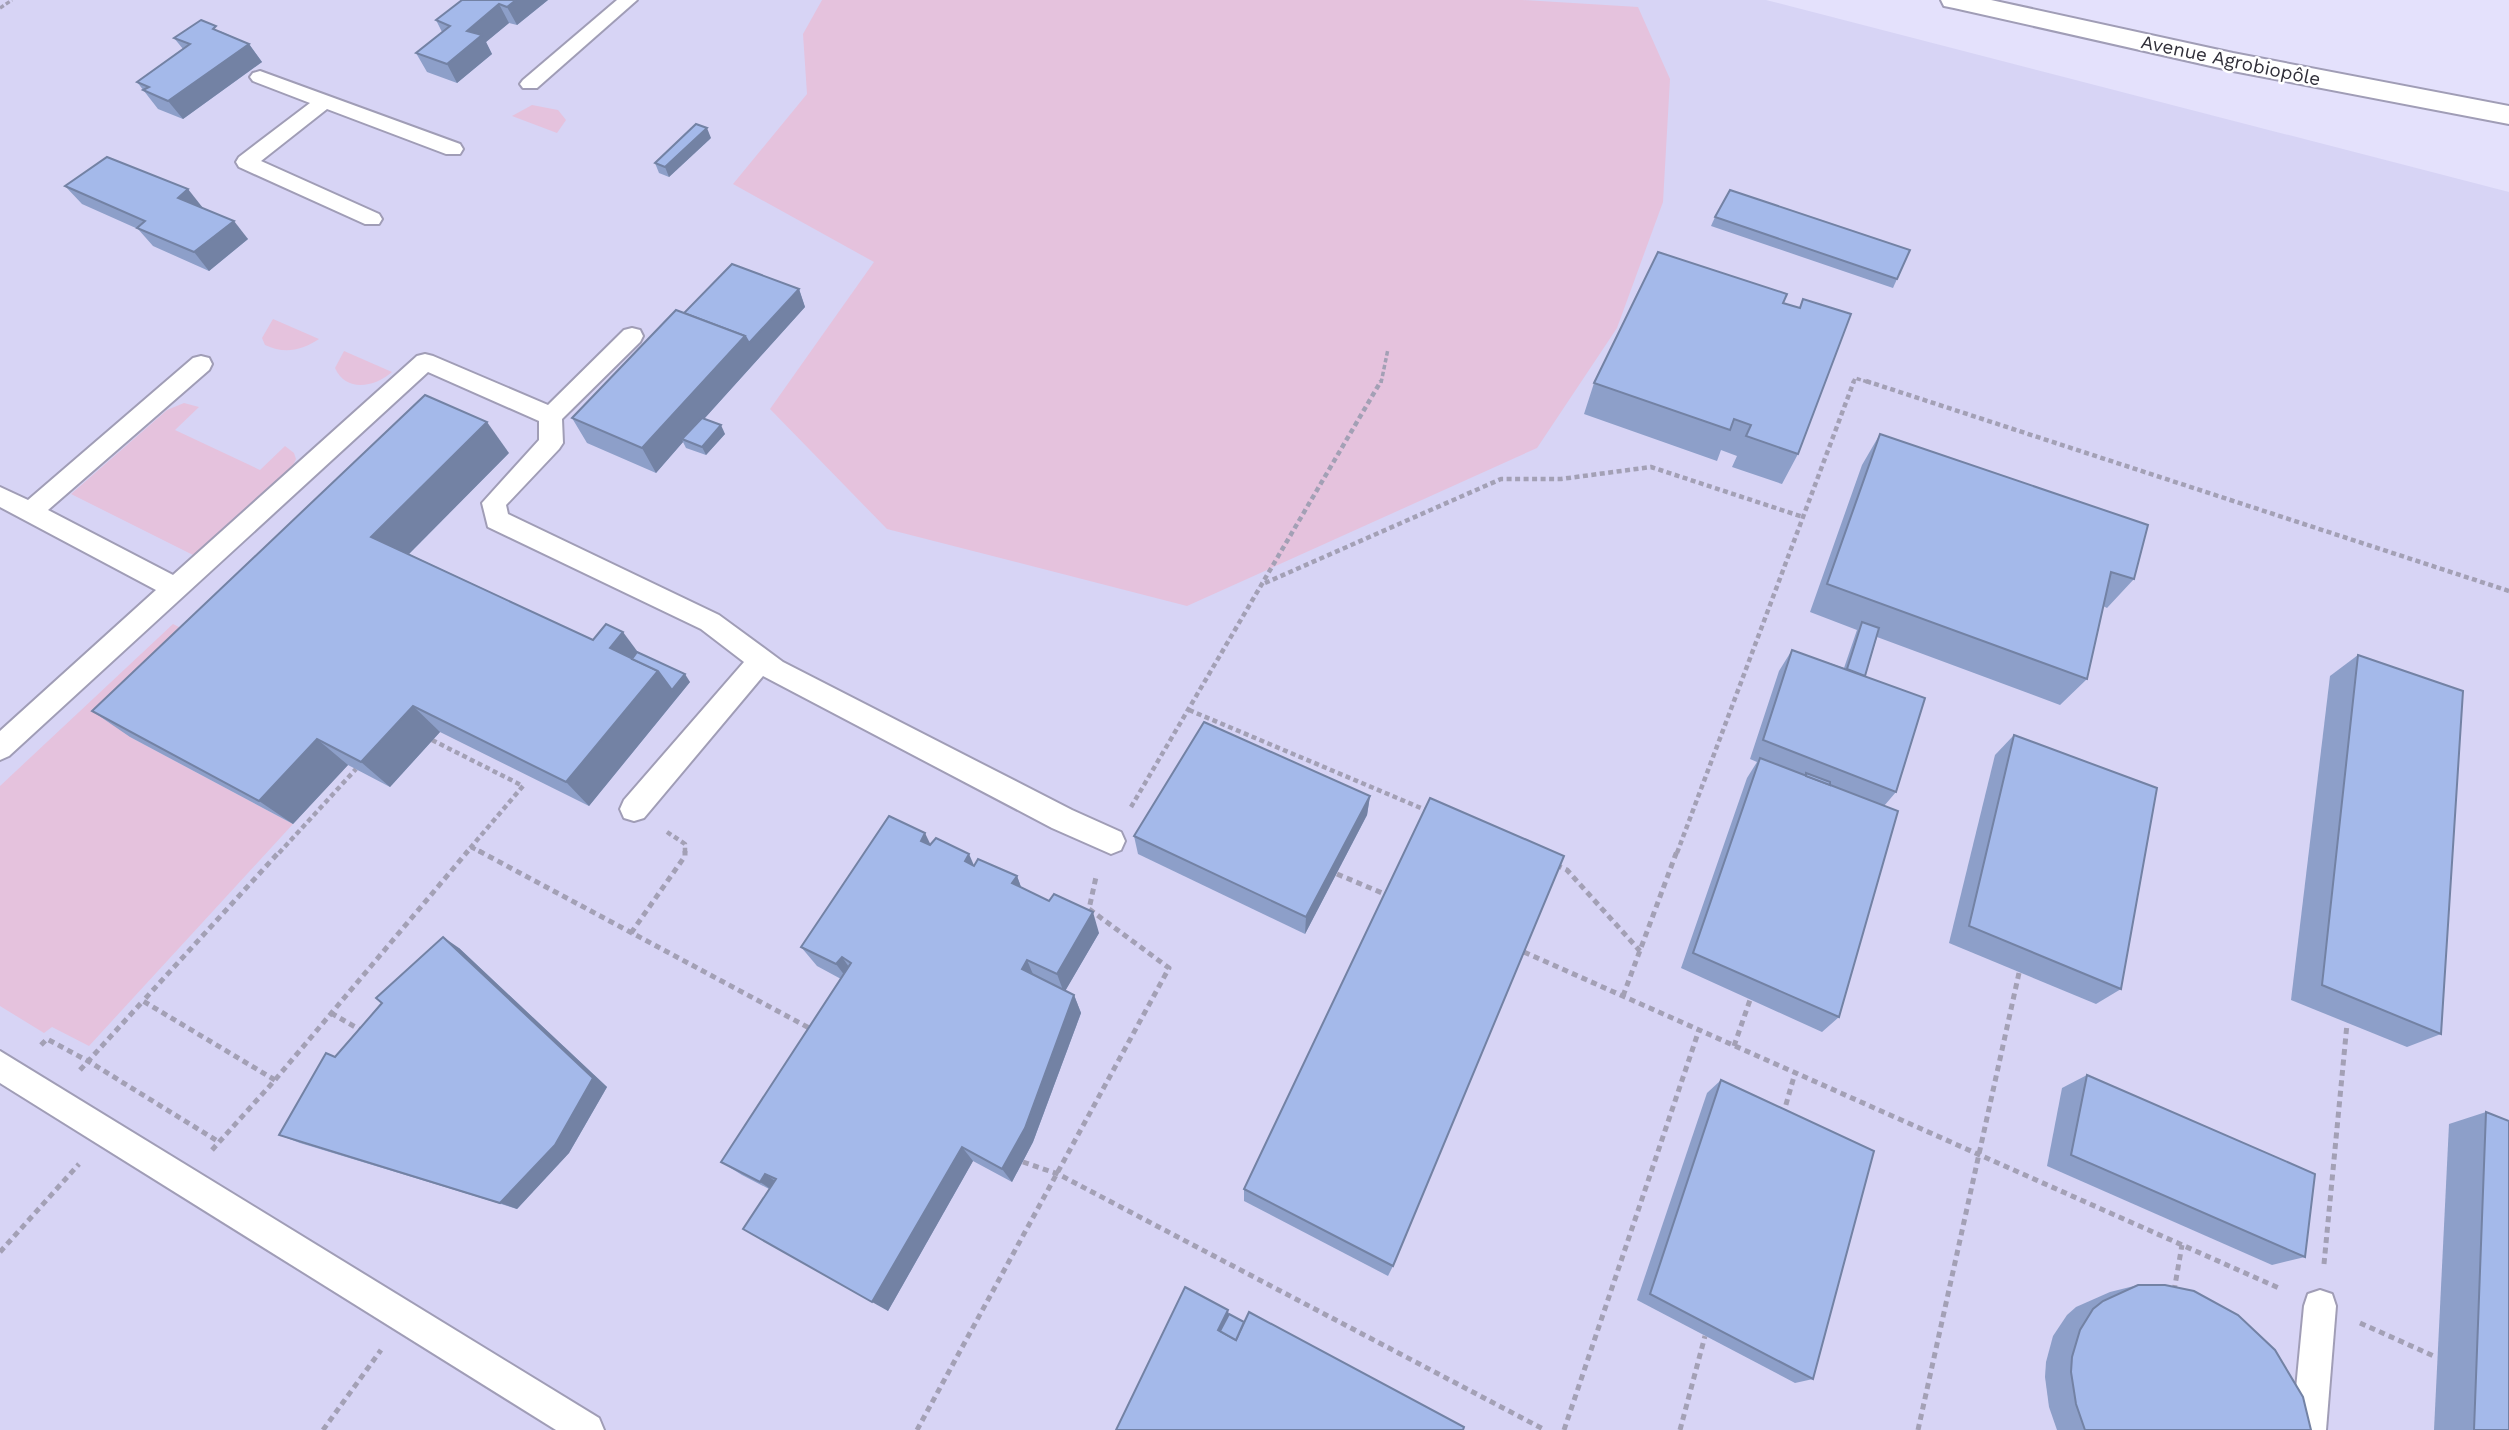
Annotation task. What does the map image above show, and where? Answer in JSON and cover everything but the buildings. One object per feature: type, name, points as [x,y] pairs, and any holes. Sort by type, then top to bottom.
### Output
[{"type":"street","name":"Avenue Agrobiopôle","points":[[1954,0],[2232,62],[2509,115]]},
{"type":"lane","points":[[530,84],[628,0]]},
{"type":"lane","points":[[260,77],[453,149]]},
{"type":"lane","points":[[325,101],[246,162],[372,219]]},
{"type":"lane","points":[[632,336],[551,416],[551,443],[494,503],[497,520],[710,621],[786,676],[1050,813],[1111,841]]},
{"type":"lane","points":[[0,748],[425,362],[551,416]]},
{"type":"lane","points":[[31,511],[201,365]]},
{"type":"lane","points":[[0,496],[175,588]]},
{"type":"lane","points":[[634,810],[761,660]]},
{"type":"lane","points":[[0,1066],[587,1430]]},
{"type":"lane","points":[[2309,1430],[2320,1306]]},
{"type":"path","points":[[0,8],[12,0]]},
{"type":"path","points":[[917,1430],[1169,968],[1089,909],[1098,865],[1380,387],[1388,349]]},
{"type":"path","points":[[1623,996],[1855,378],[2509,591]]},
{"type":"path","points":[[1265,583],[1501,479],[1561,479],[1651,467],[1803,517]]},
{"type":"path","points":[[1189,710],[1441,817]]},
{"type":"path","points":[[185,1179],[275,1080],[523,786],[432,740]]},
{"type":"path","points":[[54,1098],[356,769]]},
{"type":"path","points":[[631,933],[685,856],[685,844],[634,810]]},
{"type":"path","points":[[471,847],[818,1033]]},
{"type":"path","points":[[1555,865],[1567,870],[1640,951]]},
{"type":"path","points":[[1337,874],[1387,895]]},
{"type":"path","points":[[1524,952],[2436,1357]]},
{"type":"path","points":[[1918,1430],[2019,973]]},
{"type":"path","points":[[1734,1046],[1750,1000]]},
{"type":"path","points":[[143,1001],[275,1080]]},
{"type":"path","points":[[331,1013],[365,1033]]},
{"type":"path","points":[[2320,1306],[2347,1024]]},
{"type":"path","points":[[1564,1430],[1699,1030]]},
{"type":"path","points":[[30,1040],[40,1046],[47,1039],[88,1061],[219,1142]]},
{"type":"path","points":[[1780,1126],[1795,1072]]},
{"type":"path","points":[[0,1252],[108,1132]]},
{"type":"path","points":[[1023,1162],[1058,1174],[1545,1430]]},
{"type":"path","points":[[2174,1296],[2182,1245]]},
{"type":"path","points":[[323,1430],[404,1318]]},
{"type":"path","points":[[1680,1430],[1705,1336]]},
{"type":"shaded area","points":[[0,0],[1766,0],[2509,192],[2509,1430],[0,1430]]},
{"type":"shaded area","points":[[822,0],[1522,0],[1638,7],[1670,79],[1663,202],[1617,328],[1537,448],[1187,606],[887,529],[770,409],[874,262],[733,184],[807,94],[803,34]]},
{"type":"shaded area","points":[[532,105],[558,110],[566,120],[557,133],[512,116]]},
{"type":"shaded area","points":[[273,319],[319,339],[292,350],[279,350],[265,345],[262,338]]},
{"type":"shaded area","points":[[344,351],[392,372],[369,384],[346,381],[335,368]]},
{"type":"shaded area","points":[[184,403],[199,407],[175,430],[260,470],[285,446],[294,453],[296,459],[292,468],[195,556],[71,494],[167,410]]},
{"type":"shaded area","points":[[173,624],[221,648],[130,737],[293,824],[89,1046],[52,1027],[44,1033],[0,1006],[0,786]]}]
